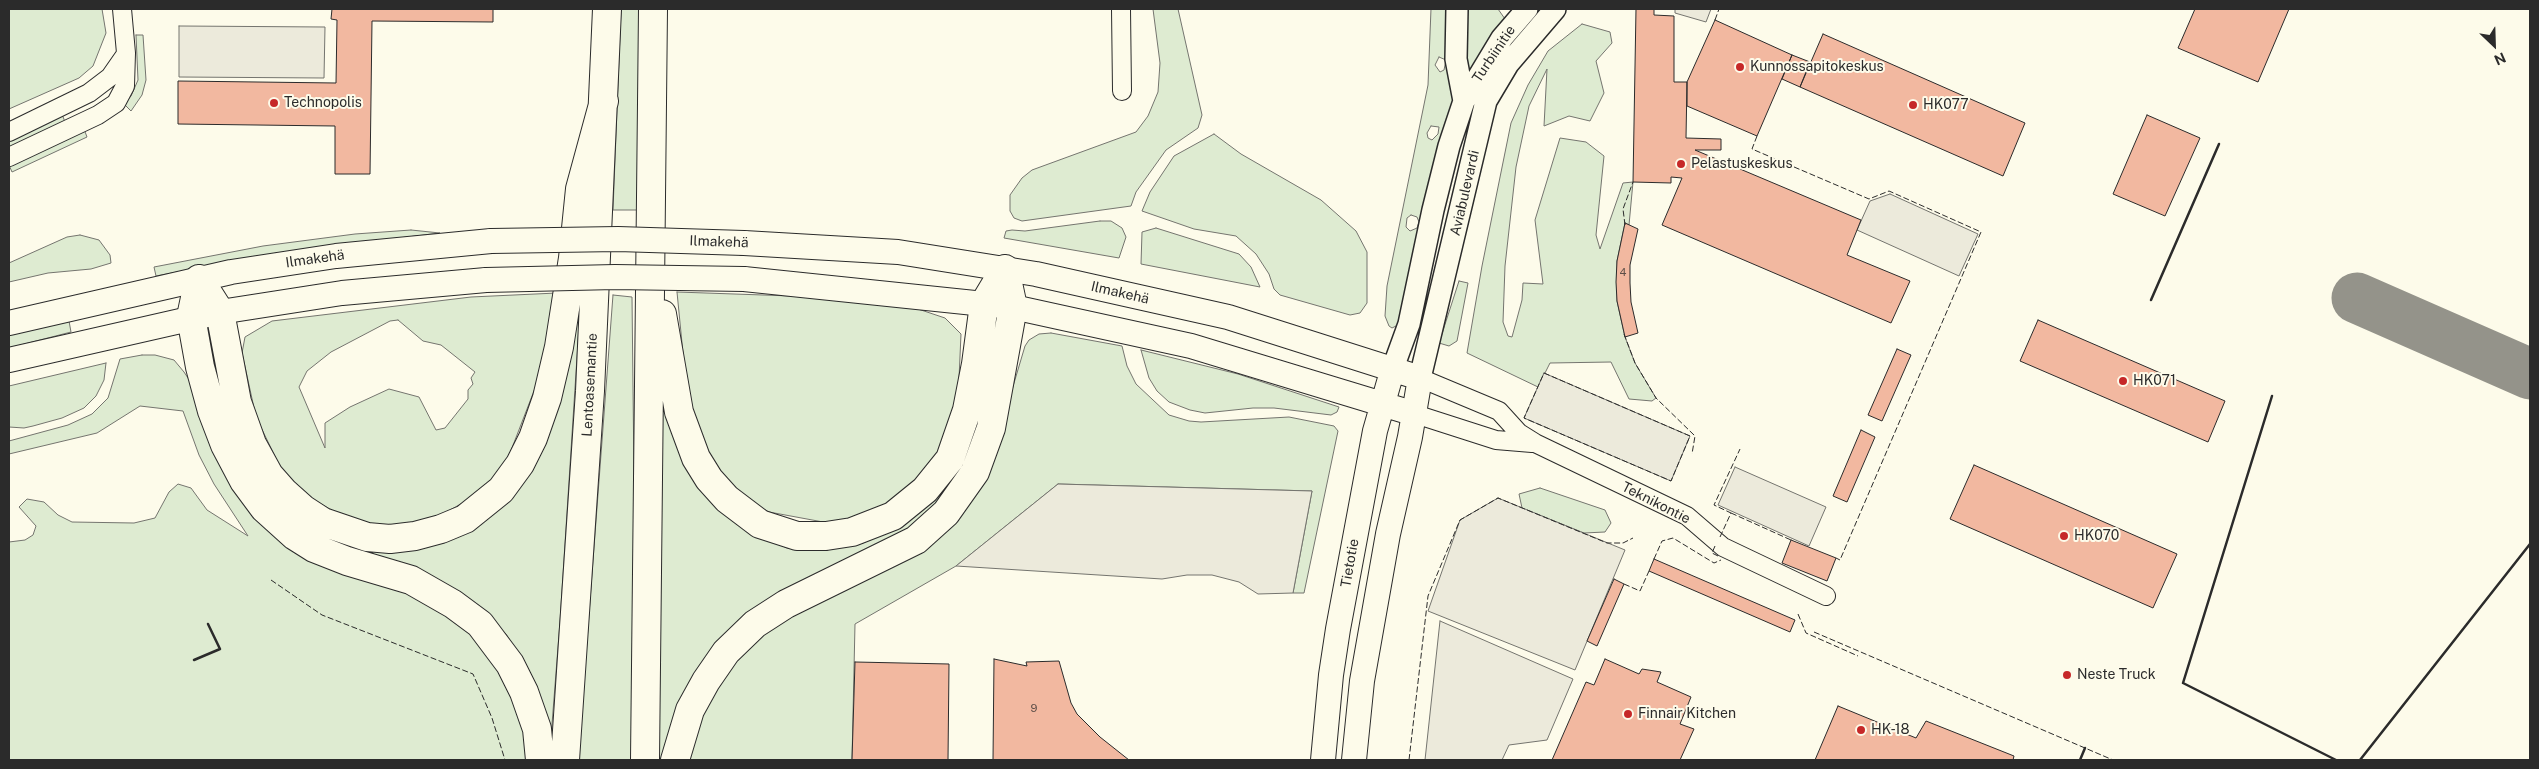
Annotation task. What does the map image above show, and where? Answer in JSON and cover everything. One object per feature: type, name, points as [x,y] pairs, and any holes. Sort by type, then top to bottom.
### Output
[{"type":"highway","name":"Lentoasemantie","points":[[565,760],[590,391],[604,101],[606,9]]},
{"type":"highway","points":[[645,760],[654,9]]},
{"type":"highway","points":[[199,279],[220,312],[237,402],[252,444],[269,476],[284,492],[323,522],[367,537],[390,539],[415,536],[441,529],[465,518],[501,490],[520,464],[533,438],[547,398],[560,347],[573,258],[580,189],[604,101]]},
{"type":"highway","points":[[650,274],[666,327],[679,412],[696,458],[710,479],[738,510],[760,524],[797,536],[826,536],[873,525],[893,516],[936,478],[950,459],[967,410],[984,304],[1005,269]]},
{"type":"highway","points":[[674,760],[690,710],[706,681],[726,652],[755,624],[786,604],[916,540],[946,513],[975,472],[991,428],[1013,307],[1005,269]]},
{"type":"highway","points":[[199,279],[191,317],[200,367],[225,445],[244,481],[264,508],[295,536],[314,548],[348,561],[411,580],[453,604],[480,624],[510,664],[524,692],[536,730],[540,760]]},
{"type":"main road","name":"Ilmakehä","points":[[9,323],[199,279],[336,256],[491,241],[618,239],[744,243],[898,252],[1005,269],[1228,317],[1420,378]]},
{"type":"main road","points":[[9,360],[191,317],[342,293],[486,280],[615,277],[744,279],[1013,307],[1191,346],[1415,414]]},
{"type":"main road","name":"Tietotie","points":[[1323,760],[1331,675],[1338,629],[1375,431],[1393,368]]},
{"type":"main road","points":[[1354,760],[1367,653],[1388,534],[1415,414],[1420,378]]},
{"type":"street","points":[[9,157],[98,115],[116,103],[125,86],[126,53],[122,9]]},
{"type":"street","points":[[1121,9],[1122,91]]},
{"type":"street","name":"Aviabulevardi","points":[[1393,368],[1408,331],[1432,210],[1449,146],[1464,101],[1456,59],[1458,9]]},
{"type":"street","name":"Aviabulevardi","points":[[1420,378],[1486,101],[1508,64],[1531,13]]},
{"type":"street","name":"Turbiinitie","points":[[1464,101],[1497,46],[1531,13]]},
{"type":"street","points":[[9,132],[89,93],[110,77],[126,53]]},
{"type":"street","name":"Teknikontie","points":[[1420,378],[1499,410],[1519,433],[1535,443],[1687,516],[1723,547],[1826,596]]},
{"type":"street","name":"Teknikontie","points":[[1415,414],[1496,440],[1535,443]]},
{"type":"green space","points":[[9,9],[102,9],[106,33],[93,66],[79,78],[9,109]]},
{"type":"green space","points":[[621,9],[641,9],[639,210],[613,210]]},
{"type":"green space","points":[[1153,9],[1178,9],[1202,115],[1198,128],[1166,150],[1136,192],[1131,206],[1022,221],[1014,218],[1010,211],[1010,195],[1022,178],[1032,170],[1136,132],[1148,116],[1158,92],[1160,63]]},
{"type":"green space","points":[[1431,9],[1450,9],[1455,98],[1398,325],[1392,328],[1389,326],[1385,316],[1387,286],[1428,85]],"holes":[[[1439,57],[1446,60],[1444,70],[1440,72],[1435,65]],[[1431,126],[1439,127],[1438,134],[1432,140],[1428,138],[1427,133]],[[1411,215],[1417,217],[1419,222],[1417,228],[1410,231],[1406,227],[1407,218]]]},
{"type":"green space","points":[[1464,9],[1498,9],[1505,19],[1470,72],[1468,72],[1464,53]]},
{"type":"green space","points":[[1582,24],[1610,32],[1612,43],[1596,61],[1604,93],[1590,121],[1569,116],[1544,126],[1547,69],[1529,106],[1516,167],[1505,266],[1503,322],[1508,336],[1512,337],[1522,300],[1523,283],[1543,284],[1535,220],[1560,138],[1586,142],[1604,156],[1596,235],[1600,249],[1623,183],[1633,182],[1629,225],[1625,223],[1617,261],[1617,301],[1625,337],[1635,363],[1656,398],[1652,401],[1629,399],[1611,362],[1550,363],[1538,387],[1467,353],[1482,266],[1511,123],[1528,85],[1548,51]]},
{"type":"green space","points":[[136,35],[143,35],[146,80],[142,95],[131,111],[124,104],[131,96],[138,80]]},
{"type":"green space","points":[[62,114],[65,122],[9,148],[9,139]]},
{"type":"green space","points":[[84,129],[87,137],[12,172],[9,165]]},
{"type":"green space","points":[[1214,134],[1241,154],[1321,200],[1356,231],[1367,252],[1367,303],[1360,313],[1350,315],[1280,295],[1274,289],[1269,274],[1256,254],[1236,236],[1194,229],[1142,211],[1150,192],[1174,156]]},
{"type":"green space","points":[[1111,221],[1122,228],[1126,237],[1119,258],[1004,238],[1006,231],[1025,231]]},
{"type":"green space","points":[[1156,228],[1239,254],[1251,267],[1260,287],[1141,264],[1142,232]]},
{"type":"green space","points":[[411,230],[440,233],[277,253],[156,276],[154,267],[263,246],[355,234]]},
{"type":"green space","points":[[80,235],[99,240],[110,255],[111,263],[91,269],[48,273],[9,282],[9,263],[67,237]]},
{"type":"green space","points":[[1459,281],[1468,283],[1457,341],[1449,346],[1439,343]]},
{"type":"green space","points":[[677,292],[792,296],[915,308],[945,318],[961,334],[958,401],[943,452],[913,489],[876,512],[834,524],[769,512],[749,501],[719,475],[697,427],[686,384]]},
{"type":"green space","points":[[557,293],[544,365],[505,466],[475,496],[434,519],[390,527],[348,519],[308,497],[282,471],[256,417],[242,353],[245,337],[272,321],[471,297]],"holes":[[[398,320],[423,341],[441,345],[475,372],[471,378],[473,384],[468,390],[468,399],[445,428],[436,430],[419,397],[389,389],[350,407],[325,423],[325,448],[299,387],[307,371],[331,352],[390,321]]]},
{"type":"green space","points":[[581,295],[550,750],[527,667],[506,634],[473,603],[391,564],[309,532],[350,539],[493,510]]},
{"type":"green space","points":[[613,295],[632,297],[635,567],[632,760],[578,760]]},
{"type":"green space","points":[[69,321],[71,332],[9,348],[9,333]]},
{"type":"green space","points":[[1051,333],[1122,346],[1127,366],[1136,384],[1169,415],[1189,421],[1201,422],[1289,417],[1334,426],[1338,431],[1304,593],[1293,593],[1312,491],[1058,484],[956,566],[855,624],[852,760],[684,760],[714,683],[775,622],[927,546],[966,509],[987,474],[1025,346],[1029,340],[1039,334]]},
{"type":"green space","points":[[1141,350],[1238,374],[1339,407],[1337,412],[1331,415],[1274,408],[1253,408],[1205,413],[1190,410],[1169,402],[1157,391],[1149,378]]},
{"type":"green space","points":[[155,355],[174,360],[184,372],[192,384],[237,494],[459,618],[511,682],[532,760],[9,760],[9,542],[25,540],[33,535],[36,526],[19,507],[27,499],[44,502],[58,515],[72,522],[134,523],[155,518],[169,492],[178,484],[191,488],[207,510],[248,536],[214,484],[199,455],[183,411],[140,406],[97,433],[9,454],[9,441],[68,425],[92,414],[108,398],[120,359]]},
{"type":"green space","points":[[106,363],[104,380],[96,396],[84,408],[62,418],[33,426],[24,428],[9,427],[9,386]]},
{"type":"green space","points":[[663,382],[672,425],[771,541],[787,548],[830,548],[863,543],[881,535],[913,515],[951,471],[958,476],[923,521],[818,577],[678,708],[672,722],[662,760],[655,760]]},
{"type":"green space","points":[[1540,488],[1605,510],[1611,523],[1605,532],[1584,533],[1522,508],[1519,494]]},
{"type":"shaded area","points":[[1675,9],[1711,9],[1706,22],[1675,13]]},
{"type":"shaded area","points":[[179,26],[325,27],[324,78],[179,77]]},
{"type":"shaded area","points":[[1890,194],[1978,234],[1959,276],[1857,230],[1870,201]]},
{"type":"shaded area","points":[[1544,373],[1690,436],[1671,481],[1524,418]]},
{"type":"shaded area","points":[[1735,467],[1826,507],[1809,546],[1718,505]]},
{"type":"shaded area","points":[[1058,484],[1312,491],[1293,593],[1258,594],[1239,582],[1212,575],[1187,575],[1162,579],[956,566]]},
{"type":"shaded area","points":[[1498,498],[1625,550],[1575,670],[1428,611],[1460,520]]},
{"type":"shaded area","points":[[1440,621],[1573,679],[1547,740],[1509,745],[1502,760],[1425,760]]},
{"type":"building","name":"Technopolis","points":[[332,9],[493,9],[493,22],[372,21],[370,174],[335,174],[335,126],[178,124],[178,81],[336,83],[337,20],[331,19]]},
{"type":"building","name":"Pelastuskeskus","points":[[1636,9],[1654,9],[1654,15],[1674,16],[1674,82],[1687,82],[1686,138],[1721,139],[1721,150],[1695,150],[1861,220],[1847,255],[1910,281],[1891,323],[1662,225],[1682,178],[1671,177],[1671,183],[1633,182]]},
{"type":"building","points":[[2195,9],[2289,9],[2258,82],[2178,48]]},
{"type":"building","name":"Kunnossapitokeskus","points":[[1715,20],[1792,55],[1757,136],[1687,106],[1687,82]]},
{"type":"building","name":"HK077","points":[[1823,34],[2025,123],[2003,176],[1800,87]]},
{"type":"building","points":[[1792,55],[1810,62],[1800,87],[1782,79]]},
{"type":"building","points":[[2147,115],[2200,138],[2165,216],[2113,194]]},
{"type":"building","points":[[1625,223],[1638,229],[1630,265],[1630,283],[1631,302],[1638,333],[1625,337],[1617,301],[1616,282],[1617,261]]},
{"type":"building","name":"HK071","points":[[2038,320],[2225,401],[2208,442],[2020,361]]},
{"type":"building","points":[[1897,349],[1911,355],[1882,421],[1868,415]]},
{"type":"building","points":[[1861,430],[1875,437],[1847,502],[1833,496]]},
{"type":"building","name":"HK070","points":[[1974,465],[2177,554],[2153,608],[1950,519]]},
{"type":"building","points":[[1791,540],[1836,558],[1827,581],[1782,563]]},
{"type":"building","points":[[1654,559],[1795,620],[1790,632],[1649,571]]},
{"type":"building","points":[[1614,579],[1624,584],[1597,646],[1587,641]]},
{"type":"building","points":[[994,659],[1027,666],[1026,662],[1059,661],[1071,703],[1077,714],[1100,737],[1129,760],[993,760]]},
{"type":"building","name":"Finnair Kitchen","points":[[1605,659],[1639,674],[1642,669],[1661,672],[1657,682],[1691,697],[1680,724],[1694,729],[1680,760],[1552,760],[1586,682],[1594,685]]},
{"type":"building","points":[[855,662],[949,664],[948,760],[852,760]]},
{"type":"building","name":"HK-18","points":[[1838,706],[1916,738],[1926,721],[2014,756],[2013,760],[1815,760]]},
{"type":"taxiway","points":[[2357,298],[2530,374]]},
{"type":"fence","points":[[1715,20],[1719,9]]},
{"type":"fence","points":[[1757,136],[1752,149],[1869,199],[1889,191],[1981,232],[1840,560],[1836,558]]},
{"type":"fence","points":[[1625,225],[1623,209],[1633,182]]},
{"type":"fence","points":[[1624,334],[1635,363],[1656,398],[1695,436],[1692,454]]},
{"type":"fence","points":[[1544,373],[1690,436],[1671,481],[1524,418],[1544,373]]},
{"type":"fence","points":[[1720,537],[1731,513],[1714,505],[1740,449]]},
{"type":"fence","points":[[1409,760],[1428,596],[1460,520],[1498,498],[1607,543],[1623,543],[1633,538]]},
{"type":"fence","points":[[1731,513],[1791,540]]},
{"type":"fence","points":[[1654,559],[1662,541],[1673,538],[1714,563],[1721,560]]},
{"type":"fence","points":[[1715,546],[1712,553],[1718,556]]},
{"type":"fence","points":[[1624,584],[1640,591],[1649,571]]},
{"type":"fence","points":[[271,580],[322,615],[473,674],[492,718],[505,760]]},
{"type":"fence","points":[[1798,614],[1806,633],[1858,656]]},
{"type":"fence","points":[[1814,632],[2113,760]]},
{"type":"wall","points":[[2151,300],[2219,144]]},
{"type":"wall","points":[[2272,396],[2183,683],[2336,760]]},
{"type":"wall","points":[[2360,760],[2530,544]]},
{"type":"wall","points":[[194,660],[220,649],[208,624]]},
{"type":"wall","points":[[2080,760],[2085,748]]},
{"type":"place","name":"Kunnossapitokeskus","points":[[1740,67]]},
{"type":"place","name":"Technopolis","points":[[274,103]]},
{"type":"place","name":"HK077","points":[[1913,105]]},
{"type":"place","name":"Pelastuskeskus","points":[[1681,164]]},
{"type":"place","name":"HK071","points":[[2123,381]]},
{"type":"place","name":"HK070","points":[[2064,536]]},
{"type":"place","name":"Neste Truck","points":[[2067,675]]},
{"type":"place","name":"Finnair Kitchen","points":[[1628,714]]},
{"type":"place","name":"HK-18","points":[[1861,730]]}]
